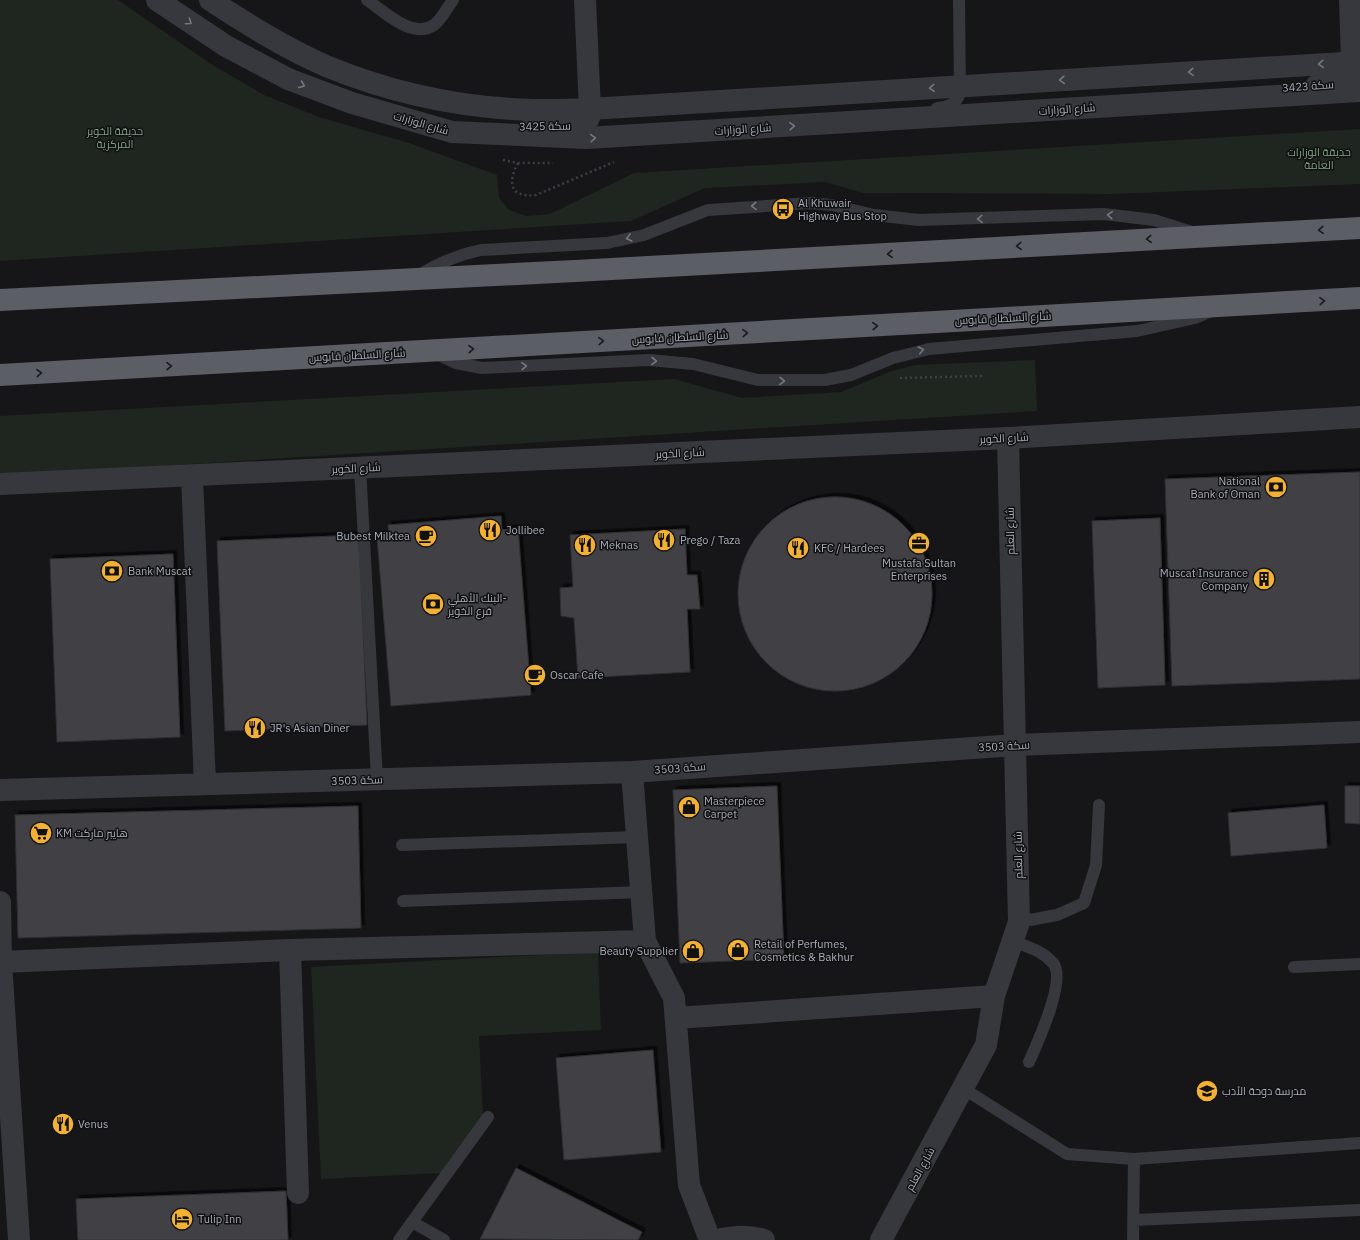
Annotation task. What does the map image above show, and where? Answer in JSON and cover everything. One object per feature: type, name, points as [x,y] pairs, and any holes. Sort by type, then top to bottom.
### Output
[{"type":"highway","points":[[0,300],[1360,228]]},
{"type":"highway","name":"شارع السلطان قابوس","points":[[0,376],[1360,298]]},
{"type":"street","name":"شارع الوزارات","points":[[157,0],[226,46],[288,79],[352,103],[452,132],[586,138],[1360,91]]},
{"type":"street","points":[[210,0],[244,22],[326,66],[385,87],[418,95],[483,107],[545,110],[590,109],[1356,62]]},
{"type":"street","points":[[585,0],[590,109]]},
{"type":"street","name":"سكة 3423","points":[[1212,100],[1250,91],[1337,84],[1347,79],[1356,62],[1350,0]]},
{"type":"street","name":"سكة 3425","points":[[452,132],[465,126],[476,125],[522,127],[580,125],[587,121],[590,109]]},
{"type":"street","name":"شارع الخوير","points":[[0,484],[1008,438],[1360,417]]},
{"type":"street","name":"شارع العلم","points":[[881,1240],[986,1045],[994,996],[1016,931],[1016,745],[1008,438]]},
{"type":"street","points":[[192,476],[205,784]]},
{"type":"street","name":"سكة 3503","points":[[0,790],[632,772],[1016,745],[1360,732]]},
{"type":"street","points":[[632,772],[645,941],[674,998],[689,1186],[710,1240]]},
{"type":"street","points":[[0,902],[2,962],[19,1240]]},
{"type":"street","points":[[2,962],[290,950],[645,941]]},
{"type":"street","points":[[290,950],[298,1193]]},
{"type":"street","points":[[676,1018],[994,996]]},
{"type":"street","points":[[718,1240],[730,1237],[752,1236],[764,1240]]},
{"type":"lane","points":[[367,0],[402,24],[415,29],[422,29],[434,24],[453,0]]},
{"type":"lane","points":[[834,123],[854,114],[865,112],[946,107],[956,102],[960,87],[959,0]]},
{"type":"lane","points":[[415,279],[446,260],[463,254],[481,250],[607,243],[644,235],[697,213],[719,208],[817,203],[882,216],[934,220],[1104,214],[1154,220],[1202,236]]},
{"type":"lane","points":[[433,351],[456,363],[482,368],[648,360],[693,364],[758,380],[819,380],[851,375],[893,358],[929,349],[1137,331],[1195,318],[1223,306]]},
{"type":"lane","points":[[360,467],[377,779]]},
{"type":"lane","points":[[1029,1062],[1053,1001],[1057,979],[1054,964],[1016,931],[1084,903],[1096,865],[1099,804]]},
{"type":"lane","points":[[402,845],[638,837]]},
{"type":"lane","points":[[403,901],[642,892]]},
{"type":"lane","points":[[1294,967],[1360,964]]},
{"type":"lane","points":[[964,1088],[1068,1154],[1134,1159],[1360,1143]]},
{"type":"lane","points":[[399,1240],[488,1117]]},
{"type":"lane","points":[[1133,1240],[1134,1159]]},
{"type":"lane","points":[[1134,1220],[1360,1210]]},
{"type":"lane","points":[[412,1222],[444,1240]]},
{"type":"path","points":[[518,163],[511,179],[512,187],[517,193],[523,196],[530,196],[536,195],[616,161]]},
{"type":"green space","name":"حديقة الخوير المركزية","points":[[0,0],[118,0],[211,64],[264,95],[319,117],[409,143],[497,175],[499,198],[509,210],[526,216],[550,214],[634,173],[1360,129],[1360,184],[1112,194],[863,193],[825,182],[705,188],[631,221],[0,261]]},
{"type":"green space","points":[[1035,360],[1037,411],[0,476],[0,416],[674,379],[742,398],[841,392],[889,372],[915,365]]},
{"type":"green space","points":[[598,952],[601,1030],[479,1036],[483,1116],[442,1173],[321,1179],[311,967]]},
{"type":"building","name":"Muscat Insurance Company","points":[[1360,472],[1360,679],[1172,686],[1165,479]]},
{"type":"building","points":[[825,497],[845,497],[863,501],[881,508],[904,525],[916,540],[925,557],[932,584],[932,604],[925,631],[916,648],[904,663],[889,675],[872,684],[845,691],[825,691],[807,687],[789,680],[773,669],[760,656],[749,640],[742,622],[738,604],[738,584],[742,566],[749,548],[760,532],[773,519],[789,508],[807,501]]},
{"type":"building","points":[[501,516],[502,530],[518,528],[531,695],[391,706],[377,537],[389,536],[388,525]]},
{"type":"building","points":[[1160,518],[1165,685],[1098,688],[1092,521]]},
{"type":"building","points":[[685,529],[687,575],[697,575],[700,609],[687,609],[690,672],[578,678],[574,618],[561,616],[560,588],[573,587],[570,535]]},
{"type":"building","points":[[359,535],[367,725],[225,731],[217,541]]},
{"type":"building","points":[[173,554],[180,737],[57,742],[50,559]]},
{"type":"building","points":[[777,786],[784,959],[680,963],[673,790]]},
{"type":"building","points":[[1345,786],[1360,786],[1360,824],[1345,823]]},
{"type":"building","points":[[1324,805],[1327,848],[1231,856],[1228,813]]},
{"type":"building","points":[[358,806],[361,928],[18,938],[15,815]]},
{"type":"building","points":[[653,1050],[661,1152],[564,1160],[556,1058]]},
{"type":"building","points":[[516,1168],[642,1232],[638,1240],[480,1239]]},
{"type":"building","name":"Tulip Inn","points":[[286,1191],[288,1240],[78,1240],[76,1199]]},
{"type":"place","name":"Al Khuwair Highway Bus Stop","points":[[783,209]]},
{"type":"place","name":"National Bank of Oman","points":[[1276,487]]},
{"type":"place","name":"Jollibee","points":[[490,530]]},
{"type":"place","name":"Bubest Milktea","points":[[426,536]]},
{"type":"place","name":"Prego / Taza","points":[[664,540]]},
{"type":"place","name":"Mustafa Sultan Enterprises","points":[[919,543]]},
{"type":"place","name":"Meknas","points":[[585,545]]},
{"type":"place","name":"KFC / Hardees","points":[[798,548]]},
{"type":"place","name":"Bank Muscat","points":[[112,571]]},
{"type":"place","name":"Muscat Insurance Company","points":[[1264,579]]},
{"type":"place","name":"البنك الأهلي- فرع الخوير","points":[[433,604]]},
{"type":"place","name":"Oscar Cafe","points":[[535,675]]},
{"type":"place","name":"JR's Asian Diner","points":[[255,728]]},
{"type":"place","name":"Masterpiece Carpet","points":[[689,807]]},
{"type":"place","name":"KM هايبر ماركت","points":[[41,833]]},
{"type":"place","name":"Retail of Perfumes, Cosmetics & Bakhur","points":[[738,950]]},
{"type":"place","name":"Beauty Supplier","points":[[693,951]]},
{"type":"place","name":"مدرسة دوحة الأدب","points":[[1207,1091]]},
{"type":"place","name":"Venus","points":[[63,1124]]},
{"type":"place","name":"Tulip Inn","points":[[182,1219]]},
{"type":"park label","name":"حديقة الوزارات العامة","points":[[1319,158]]}]
